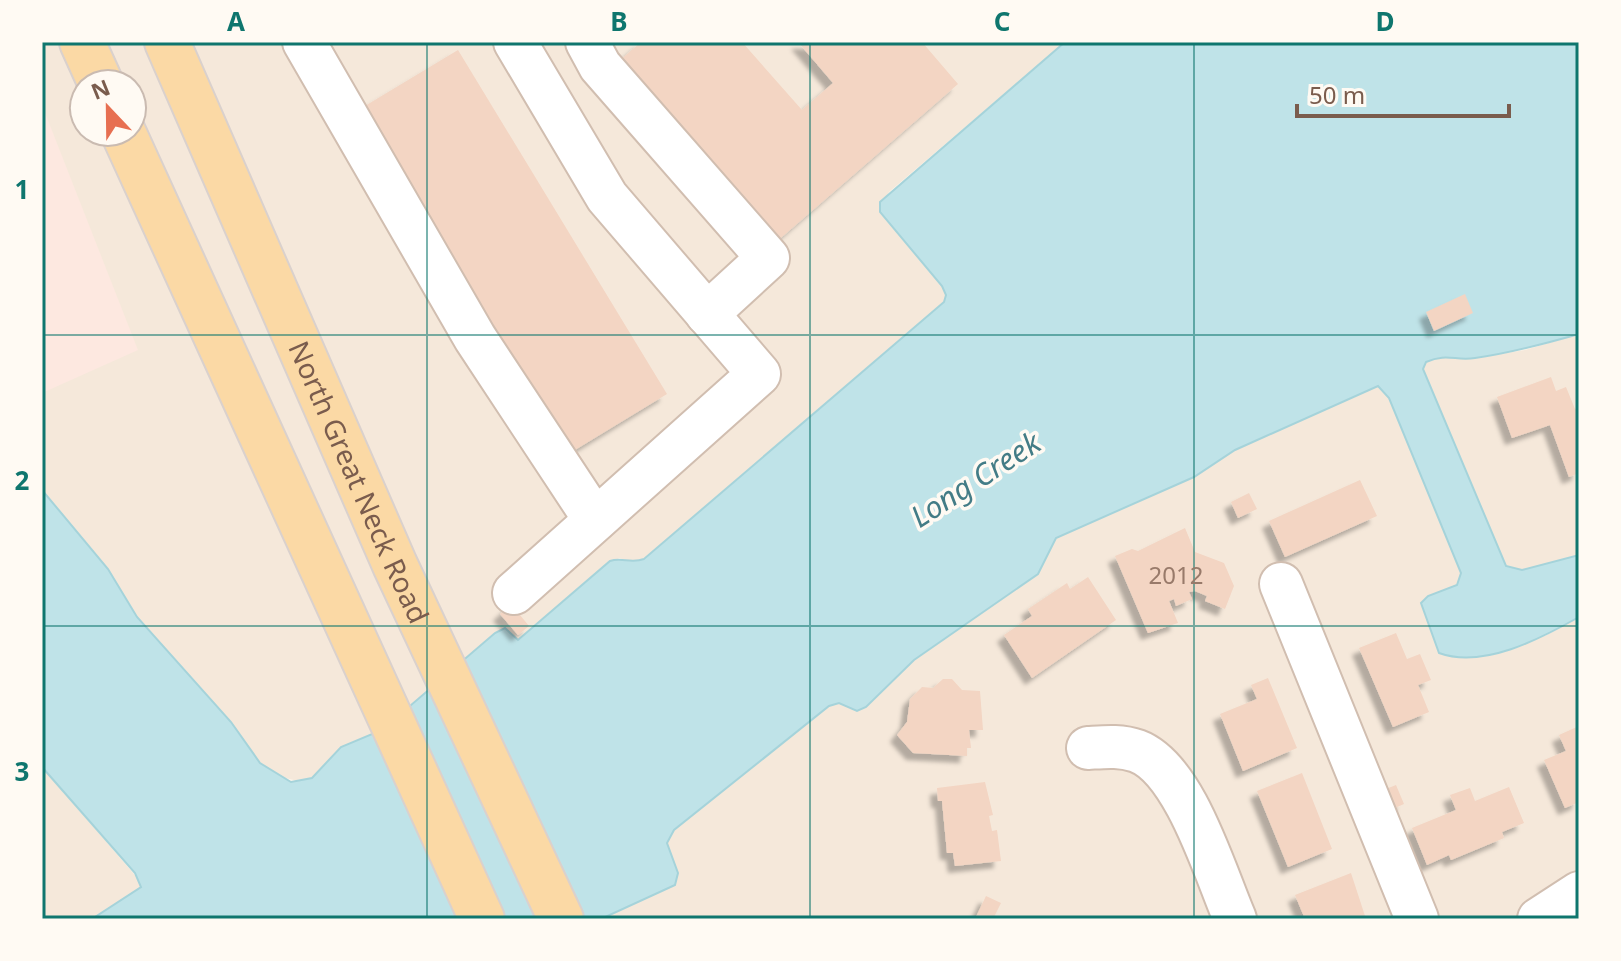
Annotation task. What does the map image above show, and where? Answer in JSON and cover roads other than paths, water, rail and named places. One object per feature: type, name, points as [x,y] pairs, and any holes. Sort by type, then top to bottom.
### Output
[{"type":"main road","points":[[82,42],[94,68]]},
{"type":"main road","name":"North Great Neck Road","points":[[167,42],[406,590],[561,919]]},
{"type":"main road","points":[[130,148],[482,919]]},
{"type":"street","points":[[304,42],[475,338],[595,520]]},
{"type":"street","points":[[514,593],[759,374],[607,197],[515,42]]},
{"type":"street","points":[[587,42],[600,66],[768,258],[707,314]]},
{"type":"street","points":[[1281,584],[1417,919]]},
{"type":"street","points":[[1088,748],[1116,746],[1138,752],[1176,785],[1235,919]]},
{"type":"street","points":[[1539,919],[1579,893]]},
{"type":"water","name":"Long Creek","points":[[1065,42],[1579,42],[1579,334],[1488,356],[1433,359],[1426,362],[1423,369],[1506,566],[1522,570],[1579,555],[1579,617],[1529,642],[1492,654],[1456,657],[1439,653],[1421,603],[1428,596],[1457,585],[1461,573],[1389,398],[1378,386],[1235,450],[1194,477],[1056,538],[1038,574],[914,660],[866,707],[857,711],[839,703],[829,706],[674,830],[667,843],[678,873],[675,885],[601,919],[92,919],[141,887],[135,873],[42,767],[42,490],[108,569],[137,617],[231,722],[260,763],[291,782],[312,778],[341,747],[382,730],[495,633],[505,628],[518,640],[610,561],[644,559],[944,302],[946,295],[942,286],[880,212],[880,202]]}]
